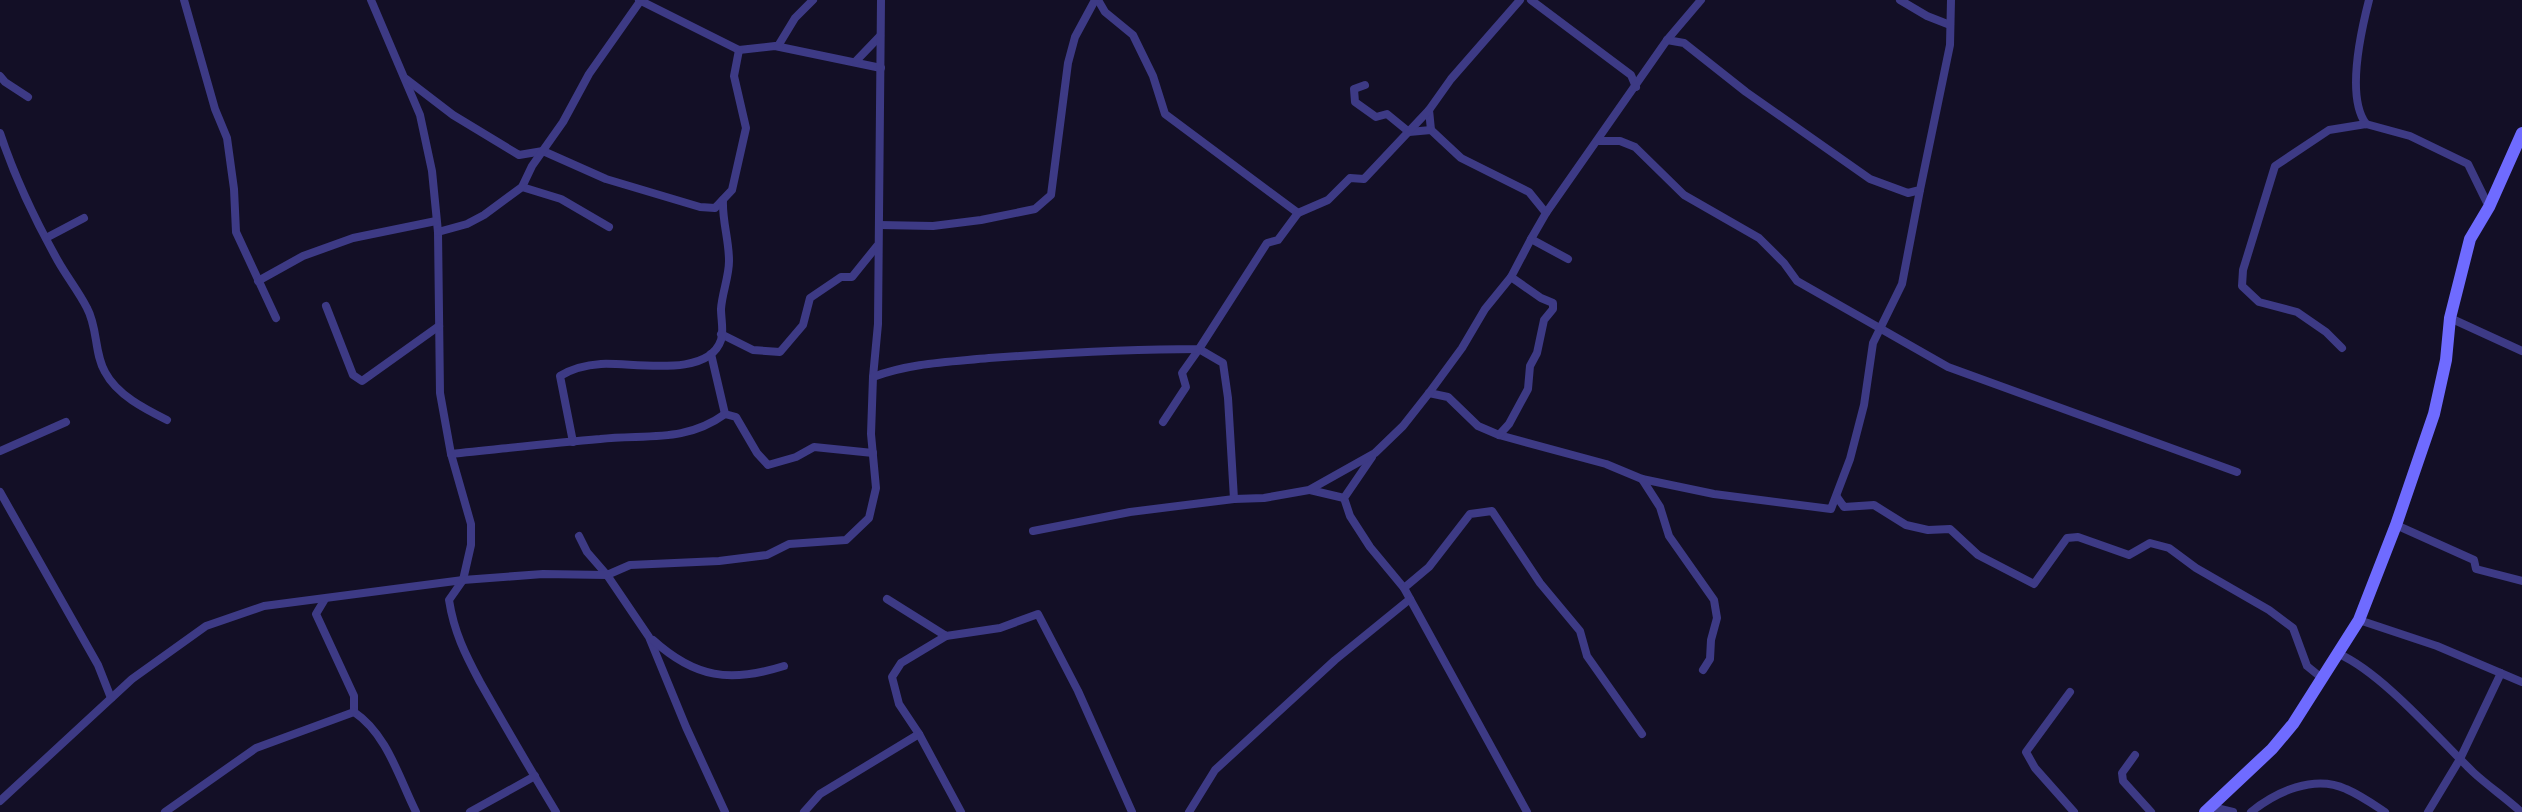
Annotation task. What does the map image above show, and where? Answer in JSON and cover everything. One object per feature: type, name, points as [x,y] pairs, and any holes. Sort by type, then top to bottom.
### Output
[{"type":"street","points":[[184,0],[215,109],[227,138],[236,232],[276,318]]},
{"type":"street","points":[[371,0],[423,127],[432,171],[438,232],[440,393],[451,454],[471,524],[471,545],[463,580],[449,600],[457,637],[501,724],[556,812]]},
{"type":"street","points":[[438,232],[467,224],[484,215],[522,187],[597,63],[640,0],[739,50],[778,46],[881,68]]},
{"type":"street","points":[[778,46],[795,18],[813,0]]},
{"type":"street","points":[[0,801],[132,679],[206,626],[264,606],[463,580],[543,574],[607,575],[630,565],[719,561],[767,555],[789,544],[846,540],[869,518],[876,488],[873,377],[878,324],[881,0]]},
{"type":"street","points":[[879,225],[933,226],[981,220],[1035,209],[1051,195],[1068,63],[1075,37],[1096,0],[1105,12],[1133,35],[1153,76],[1165,114],[1298,213]]},
{"type":"street","points":[[1163,422],[1186,387],[1182,373],[1267,243],[1278,240],[1298,213],[1328,200],[1350,178],[1364,179],[1429,110],[1451,79],[1520,0]]},
{"type":"street","points":[[1531,0],[1631,75],[1636,87]]},
{"type":"street","points":[[1344,498],[1375,453],[1403,426],[1462,348],[1485,309],[1511,277],[1546,213],[1667,40],[1701,0]]},
{"type":"street","points":[[1900,0],[1950,25]]},
{"type":"street","points":[[1429,393],[1448,397],[1478,426],[1499,435],[1606,464],[1642,479],[1714,494],[1831,509],[1864,405],[1873,343],[1902,284],[1950,45],[1951,0]]},
{"type":"street","points":[[2366,124],[2358,114],[2357,73],[2358,42],[2369,0]]},
{"type":"street","points":[[856,61],[881,35]]},
{"type":"street","points":[[1667,40],[1684,43],[1746,92],[1870,179],[1908,193],[1920,190]]},
{"type":"street","points":[[404,78],[453,115],[519,155],[543,151],[606,179],[700,207],[715,208],[732,190],[746,128],[734,76],[739,50]]},
{"type":"street","points":[[0,76],[28,97]]},
{"type":"street","points":[[1365,85],[1354,89],[1355,102],[1376,117],[1387,114],[1409,132],[1431,130]]},
{"type":"street","points":[[1429,110],[1431,130],[1461,158],[1529,192],[1546,213]]},
{"type":"street","points":[[2342,348],[2326,332],[2297,312],[2259,302],[2242,286],[2243,270],[2275,166],[2329,130],[2366,124],[2410,136],[2468,164],[2489,207]]},
{"type":"street","points":[[0,133],[11,165],[46,238],[88,309],[97,333],[104,372],[117,389],[146,410],[167,420]]},
{"type":"street","points":[[2209,810],[2272,749],[2293,724],[2359,620],[2434,414],[2446,360],[2450,318],[2470,239],[2489,207],[2522,133]]},
{"type":"street","points":[[1598,141],[1620,141],[1635,147],[1684,195],[1759,238],[1797,281],[1948,367],[2237,472]]},
{"type":"street","points":[[522,187],[561,199],[609,227]]},
{"type":"street","points":[[573,442],[560,376],[572,369],[601,364],[683,365],[709,358],[721,340],[721,306],[729,264],[728,239],[722,221],[723,199]]},
{"type":"street","points":[[46,238],[84,218]]},
{"type":"street","points":[[258,281],[303,256],[353,238],[436,221]]},
{"type":"street","points":[[1531,239],[1568,259]]},
{"type":"street","points":[[721,334],[753,350],[780,352],[803,325],[810,298],[841,277],[852,277],[878,244]]},
{"type":"street","points":[[1499,435],[1509,424],[1528,389],[1530,366],[1537,353],[1544,320],[1553,309],[1553,303],[1511,277]]},
{"type":"street","points":[[326,306],[353,375],[362,381],[439,326]]},
{"type":"street","points":[[2450,318],[2522,351]]},
{"type":"street","points":[[873,377],[890,370],[930,363],[1071,351],[1199,349],[1223,363],[1234,499]]},
{"type":"street","points":[[711,354],[725,414]]},
{"type":"street","points":[[451,454],[673,436],[709,425],[725,414],[736,417],[757,453],[768,465],[796,457],[814,447],[873,453]]},
{"type":"street","points":[[0,451],[66,422]]},
{"type":"street","points":[[1033,531],[1130,512],[1264,498],[1309,490],[1375,453]]},
{"type":"street","points":[[1642,479],[1660,507],[1669,536],[1714,600],[1717,618],[1710,659],[1703,670]]},
{"type":"street","points":[[1309,490],[1344,498]]},
{"type":"street","points":[[0,492],[98,665],[111,698]]},
{"type":"street","points":[[1837,497],[1844,507],[1874,505],[1906,525],[1928,530],[1950,529],[1978,555],[2034,584],[2067,538],[2078,537],[2129,555],[2150,543],[2169,548],[2293,628],[2307,666],[2323,679]]},
{"type":"street","points":[[1344,498],[1350,516],[1370,547],[1404,588],[1527,812]]},
{"type":"street","points":[[1404,588],[1429,567],[1470,514],[1492,511],[1540,583],[1580,631],[1587,656],[1642,734]]},
{"type":"street","points":[[2396,525],[2474,560],[2476,569],[2522,581]]},
{"type":"street","points":[[579,536],[587,552],[607,575],[649,637],[725,812]]},
{"type":"street","points":[[325,599],[316,614],[354,696],[354,712]]},
{"type":"street","points":[[887,599],[946,636]]},
{"type":"street","points":[[1189,812],[1215,770],[1335,660],[1410,599]]},
{"type":"street","points":[[961,812],[919,734],[899,704],[892,677],[901,663],[946,636],[1000,628],[1038,614],[1078,691],[1132,812]]},
{"type":"street","points":[[2359,620],[2437,646],[2522,682]]},
{"type":"street","points":[[649,637],[675,660],[696,670],[734,676],[784,666]]},
{"type":"street","points":[[2339,654],[2357,664],[2394,695],[2521,812]]},
{"type":"street","points":[[2428,812],[2460,759],[2501,673]]},
{"type":"street","points":[[2070,692],[2026,752],[2035,768],[2074,812]]},
{"type":"street","points":[[165,812],[256,748],[354,712]]},
{"type":"street","points":[[354,712],[365,719],[399,771],[416,812]]},
{"type":"street","points":[[804,812],[820,794],[919,734]]},
{"type":"street","points":[[2135,755],[2122,773],[2123,781],[2151,812]]},
{"type":"street","points":[[470,812],[535,776]]},
{"type":"street","points":[[2251,812],[2287,790],[2317,783],[2343,787],[2385,812]]},
{"type":"street","points":[[2209,810],[2233,812]]}]
